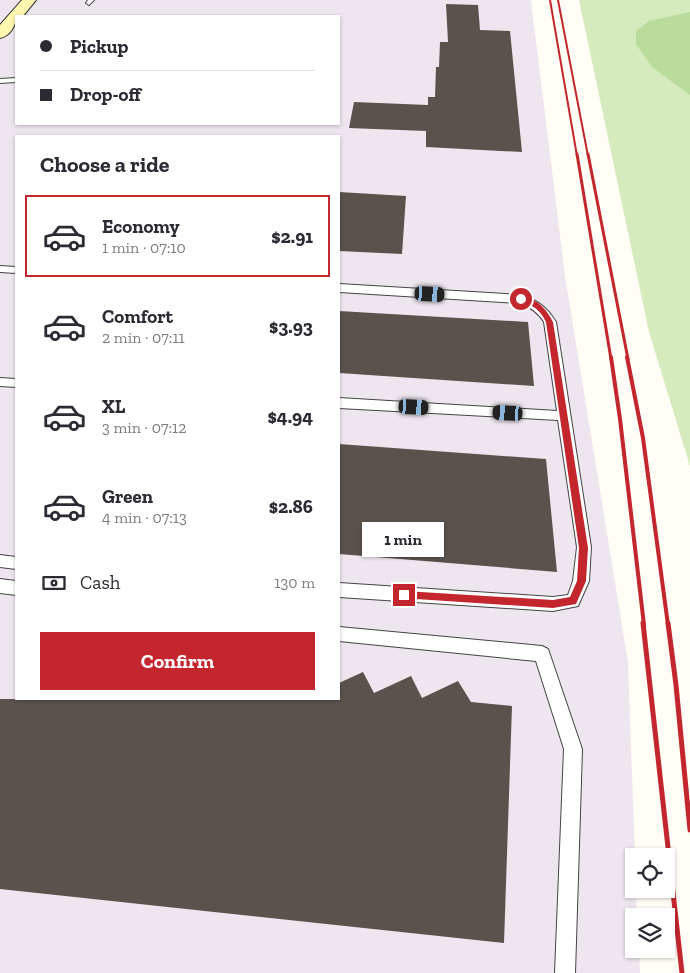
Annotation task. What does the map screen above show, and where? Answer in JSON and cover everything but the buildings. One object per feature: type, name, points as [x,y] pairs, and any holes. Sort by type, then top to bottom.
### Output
[{"type":"street","points":[[18,15],[29,0]]},
{"type":"lane","points":[[0,80],[15,80]]},
{"type":"lane","points":[[0,269],[15,270]]},
{"type":"lane","points":[[340,288],[521,299],[536,304],[545,312],[550,322],[584,548],[581,581],[573,601],[553,604],[340,590]]},
{"type":"lane","points":[[0,382],[15,383]]},
{"type":"lane","points":[[340,403],[564,416]]},
{"type":"lane","points":[[0,562],[15,563]]},
{"type":"lane","points":[[0,586],[15,588]]},
{"type":"lane","points":[[340,634],[542,654],[573,749],[565,973]]},
{"type":"shaded area","points":[[0,0],[531,0],[565,276],[628,662],[635,848],[625,848],[625,898],[636,898],[637,908],[625,908],[625,958],[639,958],[640,973],[0,973]]},
{"type":"green space","points":[[579,0],[690,0],[690,466],[649,332]]},
{"type":"green space","points":[[690,12],[690,95],[652,67],[636,44],[636,31],[649,21]]},
{"type":"railway","points":[[550,0],[577,156]]},
{"type":"railway","points":[[558,0],[588,156]]},
{"type":"railway","points":[[577,154],[611,359]]},
{"type":"railway","points":[[588,154],[628,359]]},
{"type":"railway","points":[[611,357],[644,625]]},
{"type":"railway","points":[[627,357],[643,438],[668,625]]},
{"type":"railway","points":[[643,623],[682,973]]},
{"type":"railway","points":[[668,623],[690,830]]},
{"type":"route","points":[[404,595],[553,604],[573,601],[581,581],[584,548],[550,322],[545,312],[536,304],[521,299]]}]
